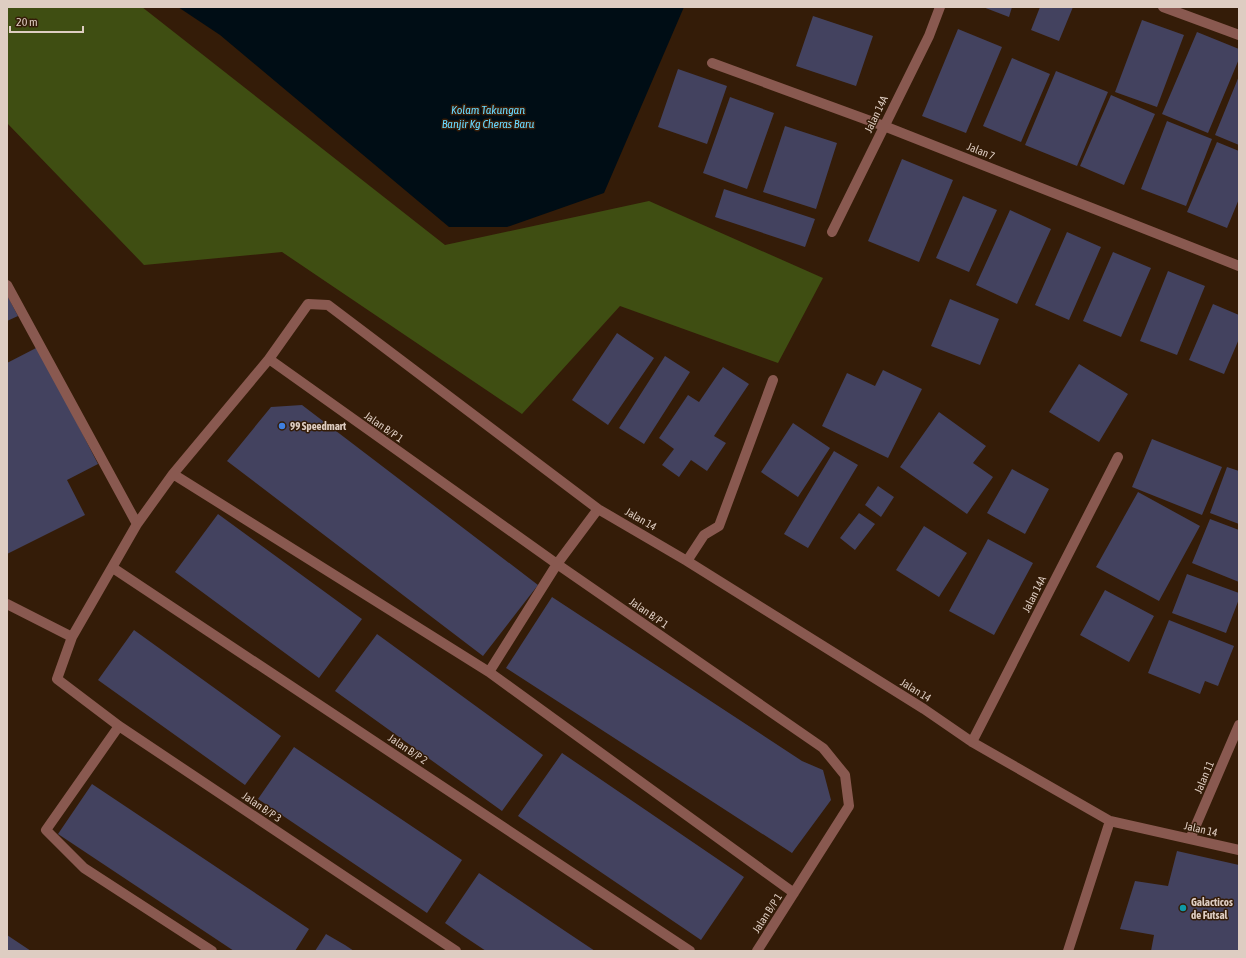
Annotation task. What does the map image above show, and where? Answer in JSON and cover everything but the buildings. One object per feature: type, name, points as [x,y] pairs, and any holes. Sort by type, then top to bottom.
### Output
[{"type":"street","name":"Jalan 14A","points":[[832,232],[929,36],[940,7]]},
{"type":"street","points":[[1163,7],[1239,35]]},
{"type":"street","name":"Jalan 7","points":[[712,63],[884,126],[1239,266]]},
{"type":"street","points":[[7,285],[137,524]]},
{"type":"street","name":"Jalan 14","points":[[269,359],[308,304],[328,305],[598,508],[687,561],[924,709],[972,742],[1110,821],[1239,850]]},
{"type":"street","points":[[7,604],[72,637],[137,524],[173,474],[269,359]]},
{"type":"street","name":"Jalan B/P 1","points":[[269,359],[557,564],[823,748],[845,774],[848,806],[757,951]]},
{"type":"street","points":[[687,561],[704,535],[719,526],[773,380]]},
{"type":"street","name":"Jalan 14A","points":[[972,742],[1118,456]]},
{"type":"street","points":[[173,474],[489,672],[794,893]]},
{"type":"street","points":[[489,672],[557,564],[598,508]]},
{"type":"street","name":"Jalan B/P 2","points":[[113,568],[690,951]]},
{"type":"street","name":"Jalan B/P 3","points":[[72,637],[57,679],[119,726],[456,951]]},
{"type":"street","name":"Jalan 11","points":[[1190,839],[1239,725]]},
{"type":"street","points":[[119,726],[46,830],[84,868],[212,951]]},
{"type":"street","points":[[1068,951],[1110,821]]},
{"type":"green space","points":[[7,7],[142,7],[445,245],[649,201],[823,278],[778,363],[620,306],[522,414],[282,252],[144,265],[7,123]]},
{"type":"water","name":"Kolam Takungan Banjir Kg Cheras Baru","points":[[178,7],[684,7],[604,193],[507,227],[449,227],[220,35]]},
{"type":"place","name":"99 Speedmart","points":[[282,426]]},
{"type":"place","name":"Galacticos de Futsal","points":[[1183,908]]}]
